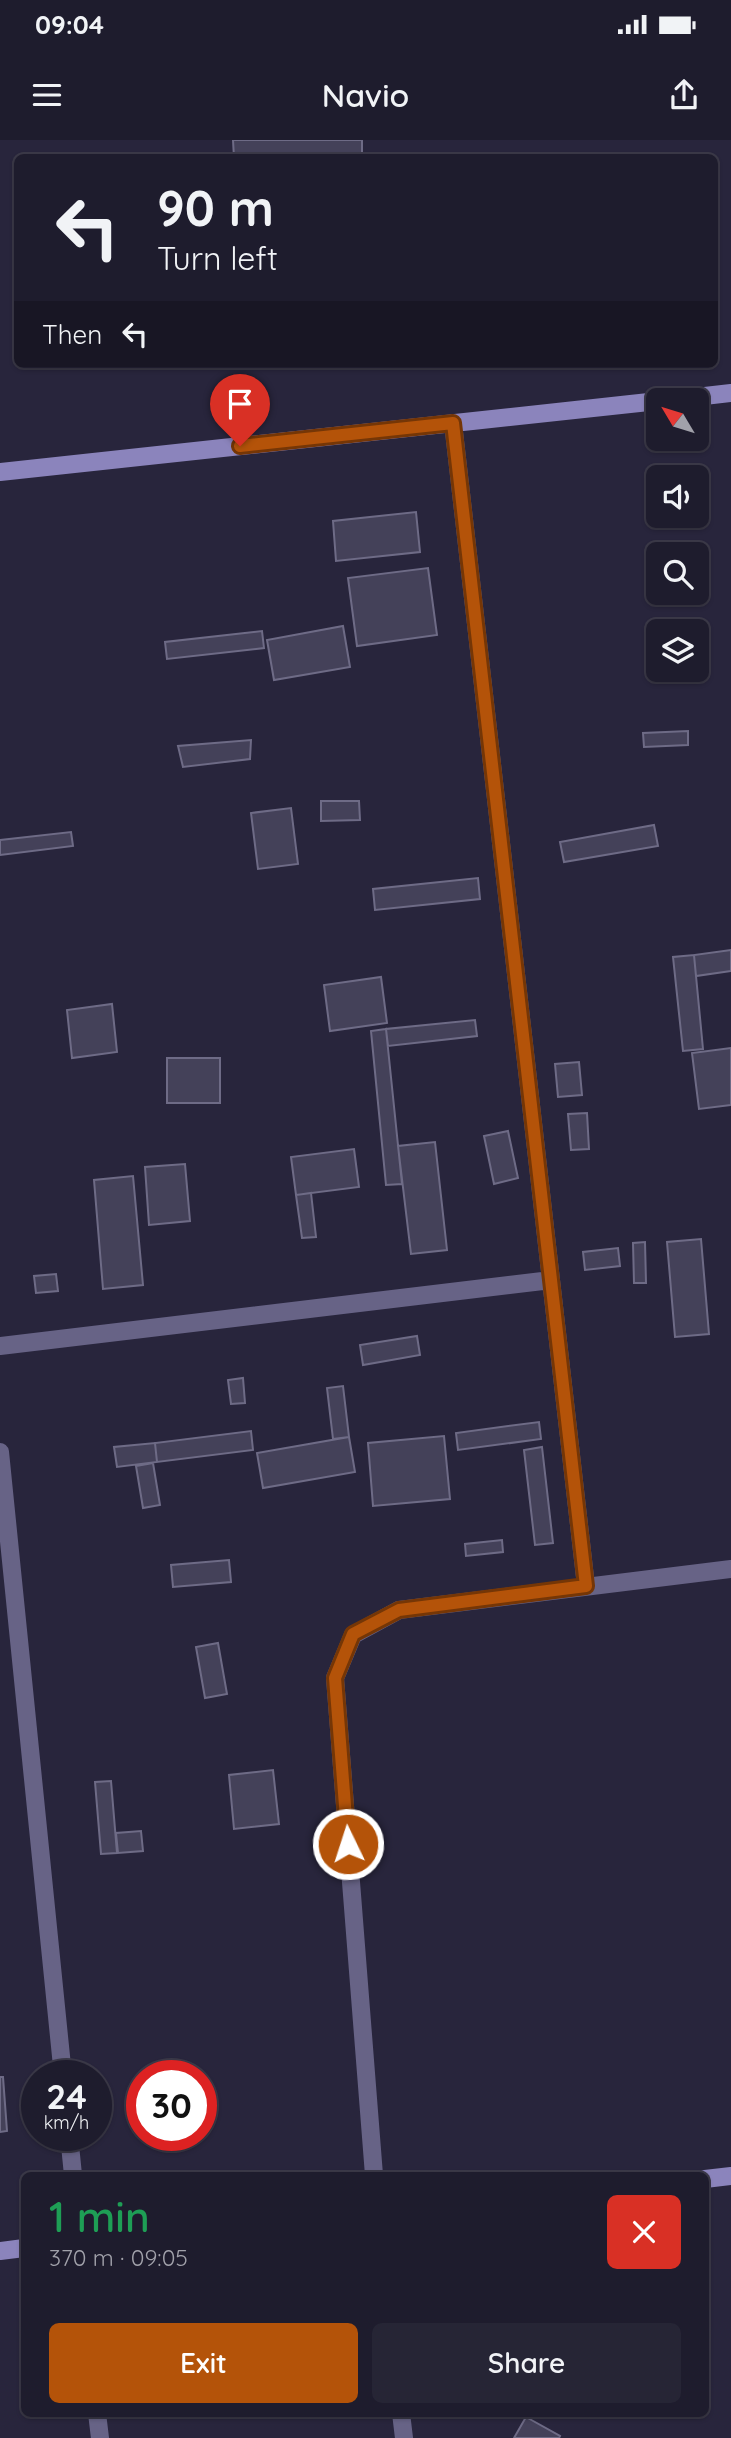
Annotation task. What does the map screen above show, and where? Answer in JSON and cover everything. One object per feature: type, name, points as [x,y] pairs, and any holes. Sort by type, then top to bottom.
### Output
[{"type":"street","points":[[709,395],[731,393]]},
{"type":"street","points":[[0,472],[646,402]]},
{"type":"street","points":[[453,423],[586,1586]]},
{"type":"street","points":[[0,1346],[551,1280]]},
{"type":"street","points":[[0,1452],[61,2060]]},
{"type":"street","points":[[374,2172],[335,1678],[353,1634],[399,1610],[731,1569]]},
{"type":"street","points":[[71,2151],[73,2172]]},
{"type":"street","points":[[709,2179],[731,2176]]},
{"type":"street","points":[[0,2251],[21,2248]]},
{"type":"street","points":[[97,2417],[100,2438]]},
{"type":"street","points":[[401,2417],[404,2438]]},
{"type":"building","points":[[233,140],[362,140],[362,154],[234,154]]},
{"type":"building","points":[[416,512],[420,552],[336,561],[333,521]]},
{"type":"building","points":[[428,568],[437,635],[357,646],[348,578]]},
{"type":"building","points":[[343,626],[350,667],[274,680],[267,640]]},
{"type":"building","points":[[262,631],[264,648],[167,659],[165,642]]},
{"type":"building","points":[[688,731],[688,745],[644,747],[643,733]]},
{"type":"building","points":[[251,740],[250,759],[183,767],[178,746]]},
{"type":"building","points":[[321,801],[359,801],[360,820],[321,821]]},
{"type":"building","points":[[291,808],[298,864],[258,869],[251,813]]},
{"type":"building","points":[[654,825],[658,846],[564,862],[560,842]]},
{"type":"building","points":[[71,832],[73,846],[0,855],[0,840]]},
{"type":"building","points":[[478,878],[480,899],[375,910],[373,889]]},
{"type":"building","points":[[731,950],[731,971],[696,976],[694,955]]},
{"type":"building","points":[[694,955],[703,1049],[683,1051],[673,957]]},
{"type":"building","points":[[381,977],[387,1023],[330,1031],[324,985]]},
{"type":"building","points":[[112,1004],[117,1052],[72,1058],[67,1010]]},
{"type":"building","points":[[475,1020],[477,1036],[388,1046],[386,1029]]},
{"type":"building","points":[[386,1029],[402,1184],[386,1185],[371,1031]]},
{"type":"building","points":[[731,1048],[731,1105],[699,1109],[692,1053]]},
{"type":"building","points":[[167,1058],[220,1058],[220,1103],[167,1103]]},
{"type":"building","points":[[579,1062],[582,1095],[558,1097],[555,1064]]},
{"type":"building","points":[[587,1113],[589,1149],[571,1150],[568,1114]]},
{"type":"building","points":[[508,1131],[518,1178],[494,1184],[484,1136]]},
{"type":"building","points":[[435,1142],[447,1250],[411,1254],[398,1146]]},
{"type":"building","points":[[354,1149],[359,1187],[296,1195],[291,1157]]},
{"type":"building","points":[[185,1164],[190,1221],[149,1225],[145,1167]]},
{"type":"building","points":[[133,1176],[143,1285],[103,1289],[94,1180]]},
{"type":"building","points":[[311,1193],[316,1237],[302,1238],[296,1195]]},
{"type":"building","points":[[701,1239],[709,1334],[675,1337],[667,1242]]},
{"type":"building","points":[[645,1242],[646,1283],[634,1283],[633,1243]]},
{"type":"building","points":[[618,1248],[620,1266],[585,1270],[583,1252]]},
{"type":"building","points":[[56,1274],[58,1291],[36,1293],[34,1276]]},
{"type":"building","points":[[417,1336],[420,1355],[363,1365],[360,1345]]},
{"type":"building","points":[[243,1378],[245,1403],[231,1404],[228,1380]]},
{"type":"building","points":[[343,1386],[349,1437],[333,1439],[327,1388]]},
{"type":"building","points":[[539,1422],[541,1439],[458,1450],[456,1433]]},
{"type":"building","points":[[251,1431],[253,1450],[157,1462],[155,1443]]},
{"type":"building","points":[[444,1436],[450,1499],[373,1506],[368,1443]]},
{"type":"building","points":[[349,1437],[355,1472],[263,1488],[257,1453]]},
{"type":"building","points":[[155,1443],[157,1462],[117,1467],[114,1447]]},
{"type":"building","points":[[542,1447],[553,1543],[535,1545],[524,1450]]},
{"type":"building","points":[[153,1463],[160,1505],[143,1508],[136,1466]]},
{"type":"building","points":[[502,1540],[503,1552],[466,1556],[465,1544]]},
{"type":"building","points":[[229,1560],[231,1582],[173,1587],[171,1565]]},
{"type":"building","points":[[218,1643],[227,1694],[205,1698],[196,1647]]},
{"type":"building","points":[[273,1770],[279,1824],[234,1829],[229,1775]]},
{"type":"building","points":[[111,1781],[117,1853],[101,1854],[95,1782]]},
{"type":"building","points":[[141,1831],[143,1851],[118,1853],[116,1833]]},
{"type":"building","points":[[0,2077],[3,2077],[7,2131],[0,2132]]},
{"type":"building","points":[[526,2417],[560,2436],[559,2438],[514,2438]]},
{"type":"route","points":[[240,446],[453,423],[586,1586],[399,1610],[353,1634],[335,1678],[348,1844]]}]
